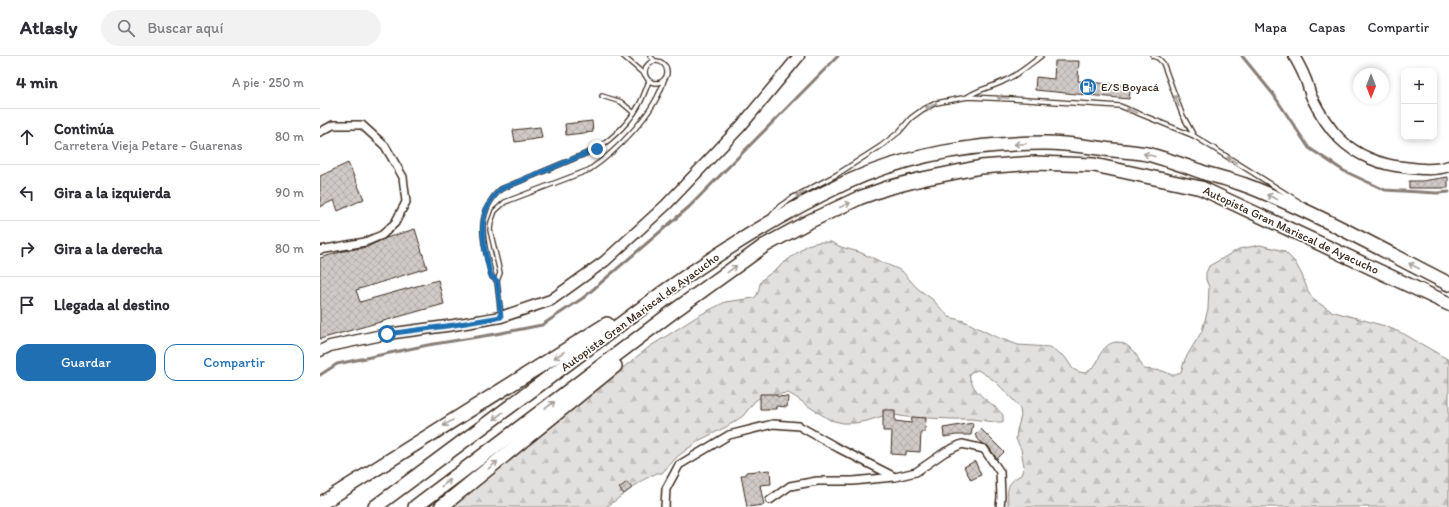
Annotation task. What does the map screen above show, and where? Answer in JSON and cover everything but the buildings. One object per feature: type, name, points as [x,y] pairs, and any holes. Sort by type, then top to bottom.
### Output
[{"type":"highway","name":"Autopista Gran Mariscal de Ayacucho","points":[[375,507],[698,268],[798,207],[845,183],[911,160],[961,150],[1003,145],[1046,143],[1148,154],[1252,188],[1323,220],[1449,284]]},
{"type":"highway","name":"Autopista Gran Mariscal de Ayacucho","points":[[415,507],[708,286],[764,246],[808,222],[859,198],[887,188],[930,177],[981,167],[1035,163],[1094,165],[1201,188],[1449,304]]},
{"type":"highway","points":[[320,504],[601,328],[679,273],[698,268]]},
{"type":"highway","points":[[440,507],[624,360],[708,286]]},
{"type":"main road","points":[[320,351],[330,346],[387,334],[501,317],[551,300],[606,261],[666,205],[741,126],[798,56]]},
{"type":"main road","points":[[1294,56],[1305,77],[1312,97],[1325,120],[1340,139],[1354,150],[1374,160],[1391,166],[1418,169],[1444,168],[1449,166]]},
{"type":"street","points":[[320,132],[333,125],[362,126],[385,146],[403,177],[406,202],[395,223],[382,235],[365,242],[320,250]]},
{"type":"street","points":[[665,507],[666,489],[679,465],[728,435],[773,424],[799,426],[895,477]]},
{"type":"street","points":[[770,500],[790,486],[817,482],[853,481],[895,477],[916,472],[945,452],[962,444],[984,449],[1000,472],[1000,507]]},
{"type":"lane","points":[[623,56],[645,75],[649,81],[657,83],[664,80]]},
{"type":"lane","points":[[501,317],[497,281],[500,273],[490,230],[490,222],[495,211],[505,202],[589,170],[596,166],[621,143],[640,122],[657,97],[667,73],[665,66],[659,61],[655,61],[650,56]]},
{"type":"lane","points":[[968,97],[1004,81],[1026,68],[1041,56]]},
{"type":"lane","points":[[1153,56],[1158,58],[1163,63],[1182,114],[1194,136]]},
{"type":"lane","points":[[645,75],[645,67],[655,61]]},
{"type":"lane","points":[[497,281],[490,273],[482,235],[484,218],[493,196],[501,189],[597,149],[615,136],[640,105],[649,81]]},
{"type":"lane","points":[[602,96],[621,102],[634,113]]},
{"type":"lane","points":[[762,228],[780,206],[870,154],[899,132],[911,118],[936,103],[968,97],[1120,106],[1194,136],[1284,192],[1323,220]]},
{"type":"green space","points":[[819,242],[831,242],[841,247],[859,252],[902,271],[917,288],[932,299],[949,317],[964,321],[994,336],[1018,345],[1050,347],[1065,357],[1073,369],[1079,372],[1086,373],[1095,365],[1101,353],[1108,345],[1119,342],[1128,346],[1134,352],[1144,369],[1163,371],[1172,375],[1176,375],[1181,372],[1185,359],[1202,331],[1208,309],[1209,287],[1206,280],[1206,273],[1209,266],[1239,249],[1260,245],[1284,251],[1295,262],[1308,291],[1314,300],[1331,311],[1385,326],[1404,334],[1449,360],[1449,507],[1008,507],[1009,485],[1021,475],[1024,466],[1021,449],[1016,439],[1021,416],[1020,409],[995,381],[978,370],[971,372],[969,375],[972,383],[979,394],[1003,415],[1003,422],[971,419],[906,417],[889,414],[867,421],[843,423],[830,420],[788,393],[779,394],[759,398],[743,416],[726,427],[700,440],[678,456],[662,473],[657,473],[641,481],[605,507],[449,507],[649,347],[698,316],[725,302],[754,298],[758,294],[761,281],[763,279],[807,245]]},
{"type":"waterway","points":[[320,375],[337,364],[428,345],[542,325],[583,298],[689,207],[838,56]]},
{"type":"waterway","points":[[1242,56],[1273,94],[1309,148],[1344,171],[1385,190],[1437,193],[1449,192]]},
{"type":"place","name":"E/S Boyacá","points":[[1088,87]]},
{"type":"route","points":[[387,334],[501,317],[497,281],[490,273],[482,235],[484,218],[493,196],[501,189],[597,149]]}]
